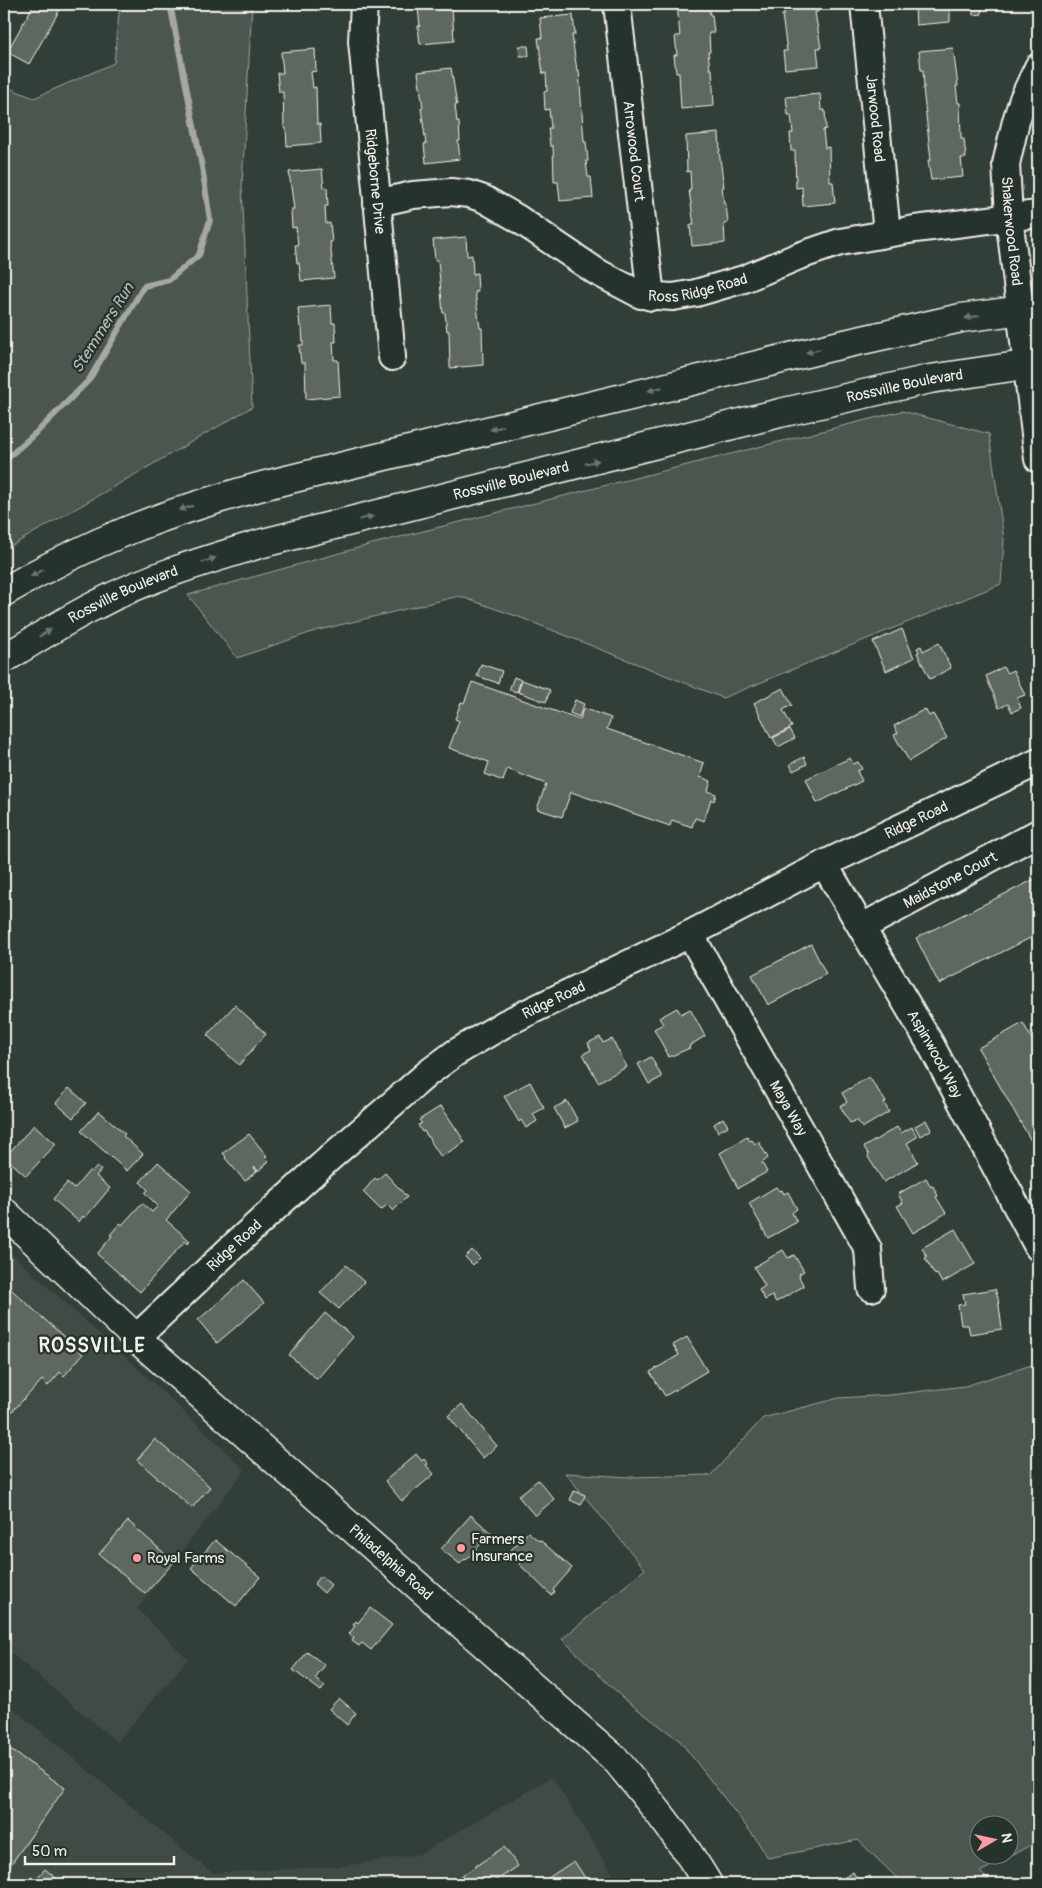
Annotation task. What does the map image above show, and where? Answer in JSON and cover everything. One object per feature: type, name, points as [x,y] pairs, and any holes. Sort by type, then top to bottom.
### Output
[{"type":"main road","points":[[4,592],[34,574],[128,529],[232,494],[831,346],[960,318],[1029,309]]},
{"type":"main road","name":"Rossville Boulevard","points":[[4,659],[97,604],[200,562],[263,543],[780,413],[930,379],[1032,363]]},
{"type":"main road","name":"Philadelphia Road","points":[[4,1212],[136,1338],[616,1760],[661,1814],[708,1884]]},
{"type":"main road","name":"Philadelphia Road","points":[[4,1231],[54,1260]]},
{"type":"street","name":"Ridgeborne Drive","points":[[364,4],[362,41],[392,357]]},
{"type":"street","name":"Arrowood Court","points":[[617,4],[651,297]]},
{"type":"street","name":"Jarwood Road","points":[[864,4],[887,234]]},
{"type":"street","name":"Shakerwood Road","points":[[1038,67],[1023,99],[1010,142],[1006,164],[1009,216],[1029,309],[1038,459]]},
{"type":"street","name":"Ross Ridge Road","points":[[377,203],[413,195],[451,192],[469,194],[484,199],[517,218],[598,272],[641,295],[673,298],[744,280],[798,256],[840,242],[1009,216],[1038,214]]},
{"type":"street","name":"Ridge Road","points":[[136,1338],[239,1240],[428,1073],[456,1053],[506,1023],[690,934],[824,864],[1038,762]]},
{"type":"street","name":"Maidstone Court","points":[[862,927],[1038,833]]},
{"type":"street","name":"Aspinwood Way","points":[[824,864],[930,1045],[1038,1248]]},
{"type":"street","name":"Maya Way","points":[[690,934],[868,1249],[871,1288]]},
{"type":"shaded area","points":[[120,4],[252,4],[242,185],[252,407],[4,550],[4,86],[34,98],[114,63]]},
{"type":"shaded area","points":[[902,411],[989,434],[1004,540],[1001,584],[723,698],[519,617],[459,596],[315,631],[237,658],[188,595],[372,544]]},
{"type":"shaded area","points":[[4,1247],[156,1385],[245,1470],[137,1609],[188,1659],[117,1742],[4,1647]]},
{"type":"shaded area","points":[[1038,1363],[1038,1841],[1020,1851],[1020,1816],[970,1816],[970,1866],[991,1866],[980,1872],[993,1884],[903,1884],[858,1840],[768,1858],[756,1839],[680,1741],[624,1699],[562,1639],[645,1569],[565,1473],[629,1477],[711,1475],[763,1418],[839,1398],[890,1395],[965,1386]]},
{"type":"shaded area","points":[[4,1701],[212,1873],[344,1866],[420,1854],[552,1777],[619,1884],[4,1884]]},
{"type":"building","points":[[34,4],[63,4],[29,64],[7,52]]},
{"type":"building","points":[[420,4],[453,4],[454,41],[420,44],[418,8],[420,8]]},
{"type":"building","points":[[677,4],[709,4],[714,33],[709,33],[710,52],[708,52],[710,69],[712,69],[714,106],[681,109],[679,73],[676,73],[674,55],[677,55],[675,36],[680,36]]},
{"type":"building","points":[[783,4],[817,4],[818,12],[815,12],[821,48],[817,48],[819,66],[785,69],[783,51],[787,51],[782,15],[784,15]]},
{"type":"building","points":[[916,4],[950,4],[950,22],[916,25]]},
{"type":"building","points":[[972,4],[981,4],[982,14],[973,15]]},
{"type":"building","points":[[573,15],[575,35],[572,35],[577,70],[579,70],[584,142],[586,142],[588,161],[586,161],[588,177],[591,177],[593,198],[560,201],[558,182],[554,182],[553,146],[550,146],[548,128],[551,128],[549,109],[545,110],[546,73],[543,74],[538,38],[542,38],[540,18]]},
{"type":"building","points":[[519,46],[528,46],[529,56],[520,56]]},
{"type":"building","points":[[953,48],[958,86],[956,86],[958,103],[960,103],[961,139],[964,139],[966,158],[961,158],[963,177],[931,180],[928,160],[931,160],[923,88],[923,70],[921,70],[919,51]]},
{"type":"building","points":[[315,49],[316,71],[311,72],[313,88],[316,87],[317,124],[320,124],[321,143],[287,146],[286,128],[284,128],[283,92],[279,92],[277,73],[283,73],[281,52]]},
{"type":"building","points":[[451,68],[457,105],[455,105],[457,122],[459,122],[460,141],[458,141],[460,159],[426,163],[424,144],[426,144],[421,108],[423,108],[418,72]]},
{"type":"building","points":[[820,94],[821,110],[825,110],[826,129],[823,130],[825,148],[829,147],[830,182],[833,182],[835,203],[803,206],[802,187],[796,188],[795,151],[791,151],[790,133],[793,133],[786,97]]},
{"type":"building","points":[[719,133],[719,151],[724,187],[722,187],[728,223],[724,224],[725,243],[692,246],[690,225],[694,225],[689,190],[691,190],[690,171],[687,172],[686,136]]},
{"type":"building","points":[[322,169],[324,188],[327,187],[328,206],[325,206],[326,224],[330,223],[334,278],[301,281],[295,245],[298,245],[296,227],[292,228],[291,209],[294,209],[289,172]]},
{"type":"building","points":[[466,237],[467,256],[472,255],[473,274],[477,273],[478,292],[475,292],[480,328],[482,328],[483,365],[450,368],[449,331],[447,331],[445,313],[443,313],[438,260],[435,260],[433,240]]},
{"type":"building","points":[[331,305],[332,323],[335,323],[336,342],[333,342],[334,360],[338,360],[340,396],[306,399],[305,363],[301,363],[299,345],[303,345],[302,327],[300,327],[298,308]]},
{"type":"building","points":[[902,629],[914,658],[886,671],[873,642]]},
{"type":"building","points":[[939,643],[951,668],[930,679],[917,653],[919,652],[917,648],[921,646],[923,651]]},
{"type":"building","points":[[481,664],[502,671],[498,683],[477,676]]},
{"type":"building","points":[[1003,667],[1007,673],[1013,670],[1025,695],[1017,698],[1021,708],[1012,712],[1008,704],[999,708],[986,676]]},
{"type":"building","points":[[514,677],[521,680],[517,692],[509,690]]},
{"type":"building","points":[[522,680],[550,690],[546,702],[518,692]]},
{"type":"building","points":[[472,682],[580,720],[583,708],[611,718],[607,729],[704,763],[700,777],[711,781],[708,791],[716,794],[714,801],[711,799],[704,821],[695,818],[692,827],[672,820],[670,826],[571,792],[562,817],[537,809],[546,784],[507,769],[503,781],[485,774],[489,762],[449,748],[459,721],[455,719],[461,702],[464,703]]},
{"type":"building","points":[[783,688],[792,705],[783,710],[792,727],[771,738],[754,703]]},
{"type":"building","points":[[575,700],[584,704],[579,717],[570,713]]},
{"type":"building","points":[[925,709],[929,716],[933,714],[947,738],[909,761],[894,735],[898,733],[894,726]]},
{"type":"building","points":[[790,729],[795,738],[778,747],[773,738]]},
{"type":"building","points":[[804,757],[807,764],[793,771],[790,764]]},
{"type":"building","points":[[850,758],[853,764],[858,762],[862,769],[857,771],[862,781],[817,803],[806,779]]},
{"type":"building","points":[[1035,879],[1038,887],[1038,934],[939,984],[916,938]]},
{"type":"building","points":[[811,944],[826,974],[768,1005],[752,975]]},
{"type":"building","points":[[235,1005],[266,1034],[239,1065],[207,1035]]},
{"type":"building","points":[[677,1008],[681,1014],[690,1009],[705,1036],[689,1046],[690,1048],[669,1057],[654,1029],[663,1024],[659,1018]]},
{"type":"building","points":[[1023,1023],[1038,1050],[1038,1153],[978,1048]]},
{"type":"building","points":[[600,1037],[603,1043],[612,1039],[627,1067],[598,1082],[583,1054],[591,1050],[588,1043]]},
{"type":"building","points":[[651,1057],[662,1077],[649,1084],[638,1064]]},
{"type":"building","points":[[869,1077],[886,1102],[884,1103],[889,1112],[862,1128],[857,1120],[850,1123],[840,1106],[847,1102],[842,1093]]},
{"type":"building","points":[[530,1082],[544,1108],[533,1114],[537,1121],[526,1128],[521,1120],[519,1122],[504,1096]]},
{"type":"building","points":[[69,1088],[86,1103],[73,1118],[56,1103]]},
{"type":"building","points":[[567,1101],[578,1121],[565,1128],[554,1108]]},
{"type":"building","points":[[441,1106],[465,1142],[441,1157],[418,1125],[422,1123],[419,1120]]},
{"type":"building","points":[[99,1111],[125,1134],[123,1136],[143,1154],[127,1171],[81,1131]]},
{"type":"building","points":[[723,1118],[728,1126],[718,1132],[714,1124]]},
{"type":"building","points":[[926,1120],[931,1130],[920,1136],[915,1126]]},
{"type":"building","points":[[34,1125],[56,1144],[26,1176],[5,1157]]},
{"type":"building","points":[[897,1127],[901,1133],[912,1127],[917,1137],[907,1143],[918,1162],[884,1182],[864,1147]]},
{"type":"building","points":[[249,1134],[269,1161],[258,1171],[255,1167],[257,1171],[245,1181],[225,1158],[223,1153]]},
{"type":"building","points":[[747,1137],[755,1144],[759,1142],[768,1158],[762,1163],[767,1172],[738,1188],[720,1153]]},
{"type":"building","points":[[158,1162],[191,1191],[166,1220],[190,1241],[188,1244],[185,1241],[140,1292],[97,1254],[120,1223],[122,1225],[142,1203],[152,1212],[158,1206],[145,1193],[148,1190],[140,1182]]},
{"type":"building","points":[[97,1167],[101,1170],[96,1176],[110,1188],[85,1218],[83,1216],[79,1222],[53,1199],[67,1183],[74,1189],[90,1170],[92,1172]]},
{"type":"building","points":[[385,1173],[407,1197],[393,1211],[387,1205],[381,1210],[363,1192],[375,1178],[377,1180]]},
{"type":"building","points":[[926,1178],[931,1187],[933,1186],[938,1196],[936,1197],[946,1213],[913,1233],[897,1206],[903,1203],[898,1194]]},
{"type":"building","points":[[776,1187],[779,1191],[782,1190],[784,1194],[788,1192],[797,1209],[792,1213],[797,1222],[768,1238],[749,1203]]},
{"type":"building","points":[[955,1229],[975,1264],[942,1283],[925,1258],[927,1257],[922,1248]]},
{"type":"building","points":[[472,1250],[480,1258],[473,1265],[465,1257]]},
{"type":"building","points":[[783,1250],[788,1258],[794,1255],[804,1271],[799,1274],[799,1277],[804,1286],[776,1302],[772,1296],[765,1300],[759,1290],[765,1286],[754,1267]]},
{"type":"building","points":[[346,1265],[364,1282],[339,1309],[320,1293]]},
{"type":"building","points":[[244,1280],[264,1303],[217,1343],[198,1320]]},
{"type":"building","points":[[4,1283],[83,1354],[64,1376],[60,1372],[48,1386],[42,1380],[4,1420]]},
{"type":"building","points":[[995,1289],[1002,1329],[970,1334],[968,1325],[961,1325],[958,1305],[965,1304],[963,1294]]},
{"type":"building","points":[[325,1313],[353,1337],[317,1379],[289,1355]]},
{"type":"building","points":[[687,1337],[707,1371],[665,1396],[650,1372],[679,1355],[673,1345]]},
{"type":"building","points":[[462,1404],[497,1446],[483,1458],[448,1416]]},
{"type":"building","points":[[155,1439],[210,1487],[192,1508],[137,1460]]},
{"type":"building","points":[[416,1454],[422,1461],[424,1459],[428,1464],[426,1465],[434,1474],[402,1501],[385,1481]]},
{"type":"building","points":[[538,1480],[554,1499],[535,1516],[518,1496]]},
{"type":"building","points":[[574,1491],[585,1495],[581,1505],[570,1500]]},
{"type":"building","points":[[471,1515],[491,1533],[460,1564],[441,1549]]},
{"type":"building","name":"Royal Farms","points":[[128,1521],[174,1562],[145,1594],[99,1554]]},
{"type":"building","points":[[528,1532],[572,1568],[551,1595],[519,1564],[522,1561],[510,1551]]},
{"type":"building","points":[[215,1540],[260,1577],[236,1606],[191,1568]]},
{"type":"building","points":[[321,1576],[331,1585],[324,1593],[314,1584]]},
{"type":"building","points":[[370,1608],[392,1625],[371,1650],[362,1643],[359,1646],[352,1641],[354,1638],[349,1634],[356,1621],[358,1623]]},
{"type":"building","points":[[307,1652],[325,1665],[315,1679],[325,1686],[321,1691],[293,1670]]},
{"type":"building","points":[[339,1698],[356,1713],[347,1725],[329,1709]]},
{"type":"building","points":[[4,1745],[65,1788],[4,1874]]},
{"type":"building","points":[[504,1847],[518,1866],[491,1884],[449,1884]]},
{"type":"building","points":[[574,1861],[589,1884],[539,1884]]},
{"type":"building","points":[[45,1869],[58,1880],[54,1884],[40,1884],[35,1880]]},
{"type":"building","points":[[853,1872],[860,1884],[834,1884]]},
{"type":"building","points":[[870,1876],[875,1884],[863,1884],[861,1881]]},
{"type":"waterway","name":"Stemmers Run","points":[[4,461],[40,429],[89,380],[144,286],[169,280],[199,255],[210,220],[202,167],[170,4]]},
{"type":"place","name":"Farmers Insurance","points":[[461,1548]]},
{"type":"place","name":"Royal Farms","points":[[137,1558]]},
{"type":"district","name":"ROSSVILLE","points":[[92,1345]]}]
